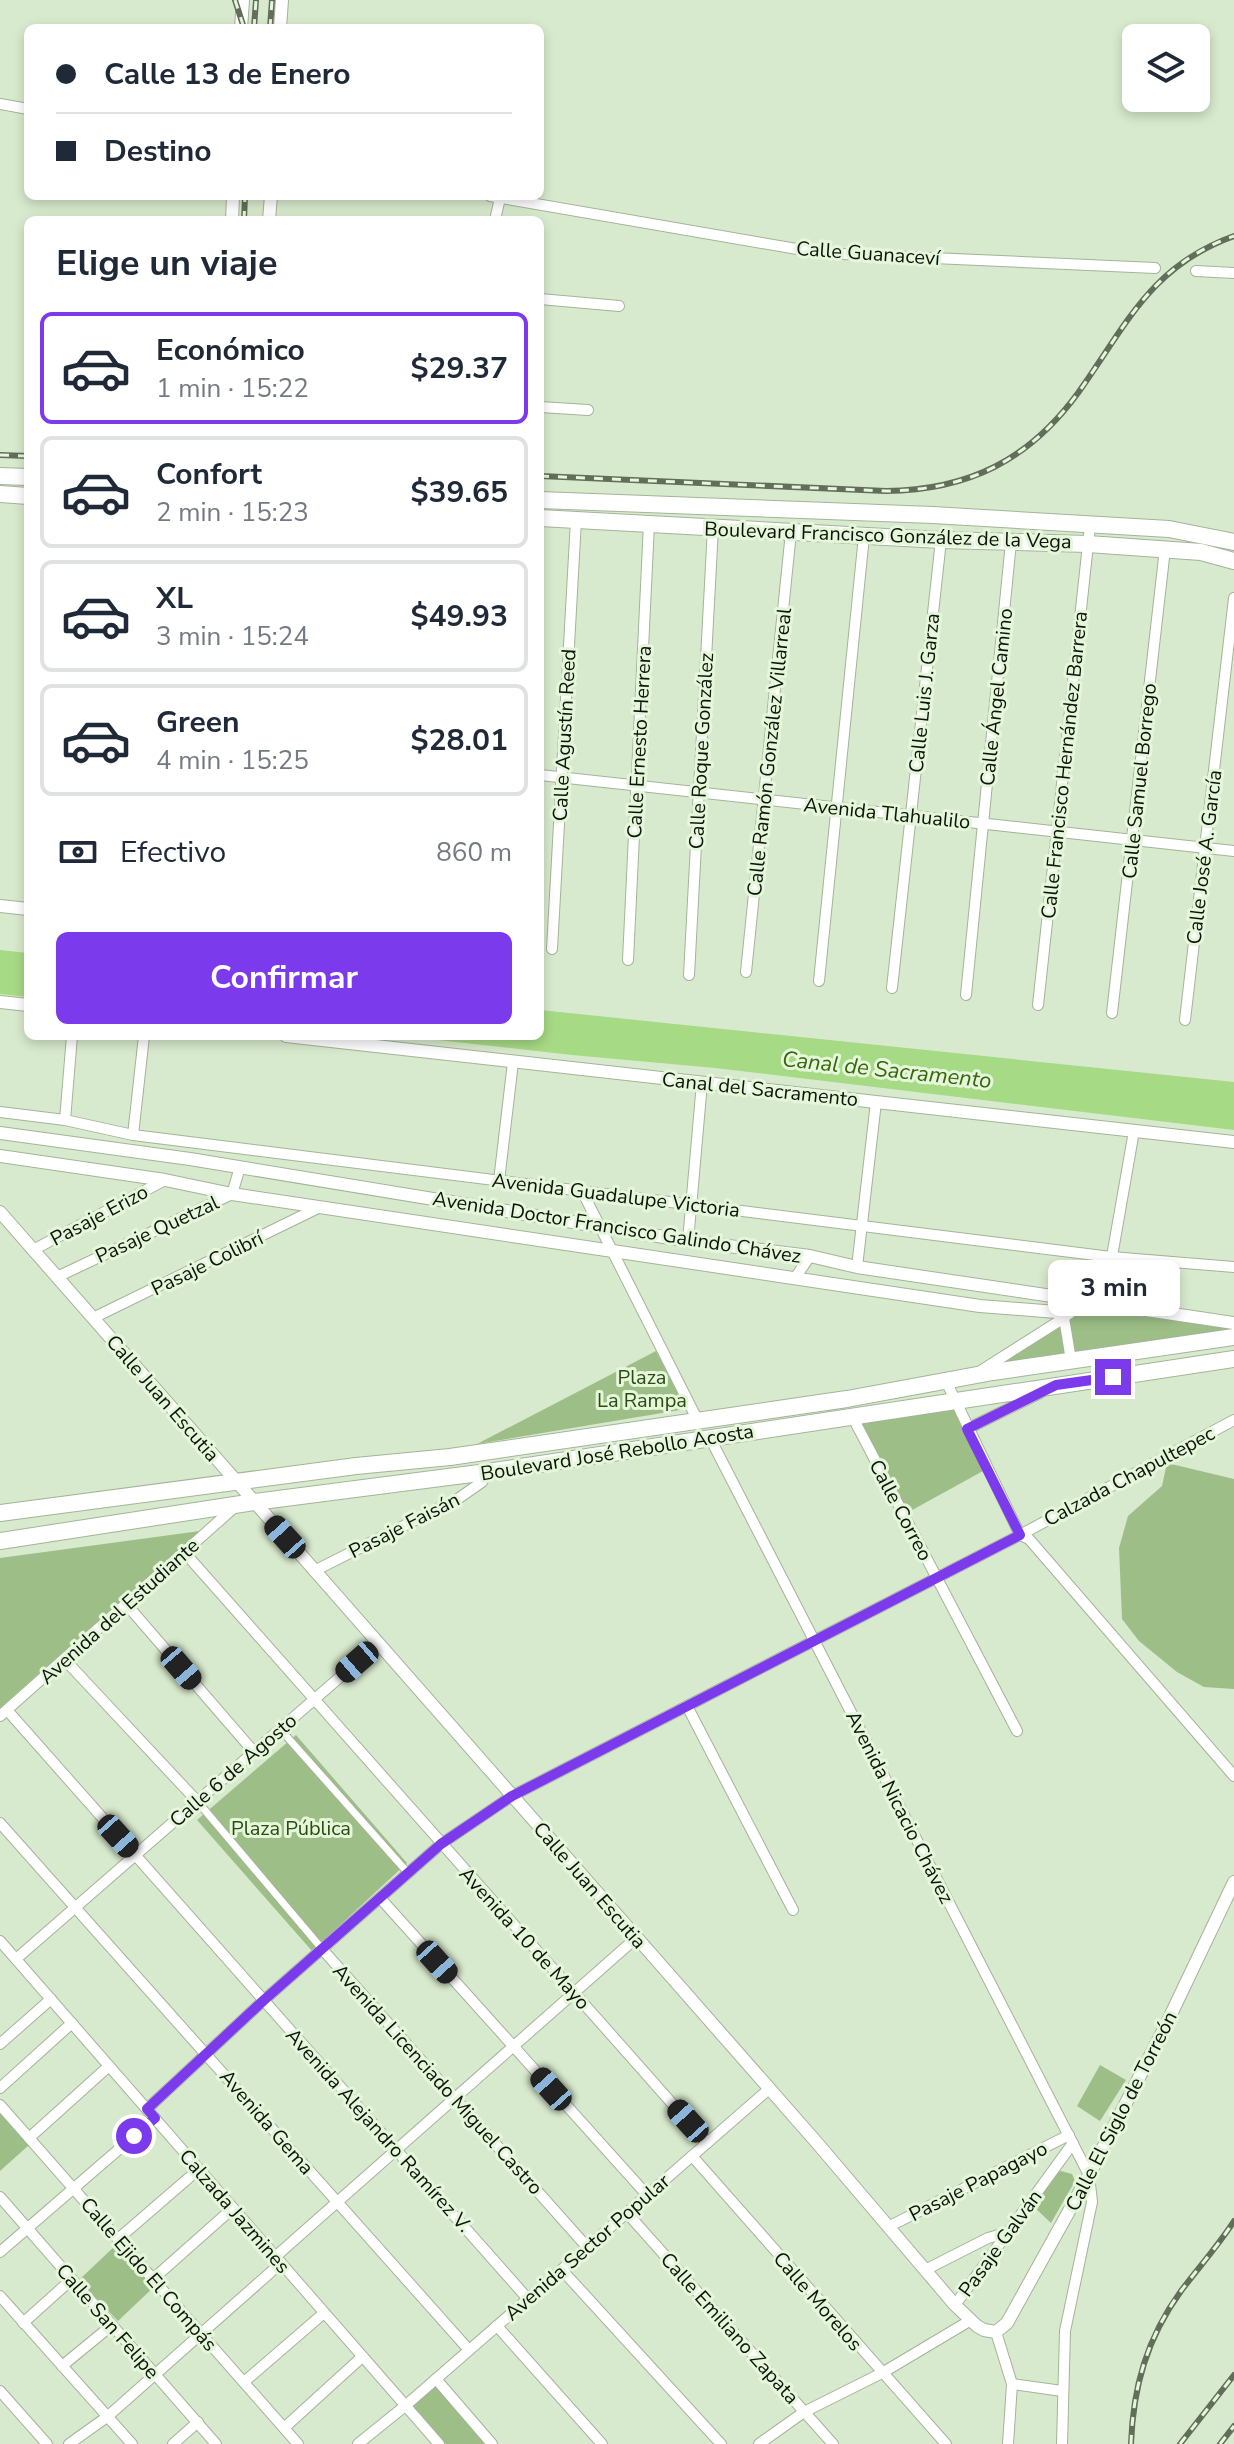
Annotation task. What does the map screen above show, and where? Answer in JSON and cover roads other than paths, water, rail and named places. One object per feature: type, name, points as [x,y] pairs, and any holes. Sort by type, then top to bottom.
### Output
[{"type":"main road","points":[[0,476],[24,477]]},
{"type":"main road","points":[[0,494],[24,496]]},
{"type":"main road","name":"Boulevard Francisco González de la Vega","points":[[544,500],[933,515],[1169,529],[1234,542]]},
{"type":"main road","name":"Boulevard Francisco González de la Vega","points":[[544,518],[941,540],[1088,544],[1213,554],[1234,561]]},
{"type":"main road","name":"Boulevard José Rebollo Acosta","points":[[0,1513],[356,1466],[450,1457],[1234,1337]]},
{"type":"main road","name":"Boulevard José Rebollo Acosta","points":[[0,1541],[246,1503],[487,1472],[1234,1359]]},
{"type":"main road","points":[[710,1438],[721,1425],[776,1415],[790,1407]]},
{"type":"street","points":[[241,24],[243,0]]},
{"type":"street","points":[[280,24],[282,0]]},
{"type":"street","points":[[0,104],[24,108]]},
{"type":"street","name":"Calle Guanaceví","points":[[512,200],[820,253],[1155,268]]},
{"type":"street","points":[[1196,271],[1234,273]]},
{"type":"street","points":[[544,299],[619,306]]},
{"type":"street","points":[[544,407],[588,410]]},
{"type":"street","name":"Calle Agustín Reed","points":[[552,949],[576,520]]},
{"type":"street","name":"Calle Ernesto Herrera","points":[[628,960],[649,524]]},
{"type":"street","name":"Calle Francisco Hernández Barrera","points":[[1038,1005],[1090,526]]},
{"type":"street","name":"Calle Roque González","points":[[689,975],[713,528]]},
{"type":"street","name":"Calle Ramón González Villarreal","points":[[746,972],[791,532]]},
{"type":"street","points":[[819,981],[864,536]]},
{"type":"street","name":"Calle Luis J. Garza","points":[[892,988],[941,540]]},
{"type":"street","name":"Calle Ángel Camino","points":[[966,995],[1011,542]]},
{"type":"street","name":"Calle Samuel Borrego","points":[[1112,1013],[1165,549]]},
{"type":"street","name":"Calle José A. García","points":[[1185,1020],[1234,598]]},
{"type":"street","name":"Avenida Tlahualilo","points":[[544,776],[1234,851]]},
{"type":"street","points":[[0,906],[24,909]]},
{"type":"street","points":[[0,1002],[24,1005]]},
{"type":"street","points":[[65,1120],[72,1040]]},
{"type":"street","points":[[133,1135],[144,1040]]},
{"type":"street","name":"Canal del Sacramento","points":[[321,1040],[1234,1142]]},
{"type":"street","points":[[499,1181],[513,1062]]},
{"type":"street","points":[[688,1241],[702,1083]]},
{"type":"street","points":[[857,1267],[876,1102]]},
{"type":"street","name":"Avenida Guadalupe Victoria","points":[[0,1112],[65,1120],[133,1135],[583,1193],[1111,1257],[1234,1267]]},
{"type":"street","points":[[1104,1302],[1134,1131]]},
{"type":"street","name":"Avenida Doctor Francisco Galindo Chávez","points":[[0,1133],[240,1167],[688,1241],[810,1256],[857,1267],[1234,1323]]},
{"type":"street","name":"Avenida Doctor Francisco Galindo Chávez","points":[[0,1156],[610,1251],[1067,1316]]},
{"type":"street","name":"Pasaje Quetzal","points":[[57,1277],[232,1194],[240,1167]]},
{"type":"street","name":"Pasaje Erizo","points":[[33,1250],[165,1180]]},
{"type":"street","points":[[583,1193],[698,1421]]},
{"type":"street","name":"Pasaje Colibrí","points":[[93,1318],[320,1207]]},
{"type":"street","name":"Calle Juan Escutia","points":[[0,1212],[237,1483],[246,1503],[314,1571],[955,2305],[984,2330],[996,2332]]},
{"type":"street","points":[[795,1278],[810,1256]]},
{"type":"street","points":[[973,1375],[1067,1316],[1082,1300]]},
{"type":"street","points":[[1067,1316],[1071,1360]]},
{"type":"street","points":[[946,1381],[1020,1535],[1029,1539],[1234,1776]]},
{"type":"street","points":[[967,1429],[1056,1385]]},
{"type":"street","name":"Calle Correo","points":[[852,1416],[1017,1731]]},
{"type":"street","name":"Calzada Chapultepec","points":[[147,2109],[264,2000],[441,1844],[512,1796],[1020,1535],[1234,1420]]},
{"type":"street","name":"Avenida Nicacio Chávez","points":[[710,1438],[1089,2175]]},
{"type":"street","name":"Pasaje Faisán","points":[[314,1571],[459,1498],[482,1482],[487,1472]]},
{"type":"street","name":"Avenida del Estudiante","points":[[4,1713],[246,1503]]},
{"type":"street","name":"Avenida 10 de Mayo","points":[[185,1553],[707,2143]]},
{"type":"street","points":[[127,1605],[254,1752]]},
{"type":"street","name":"Calle 6 de Agosto","points":[[16,1959],[378,1644]]},
{"type":"street","name":"Avenida Licenciado Miguel Castro","points":[[65,1660],[197,1801],[323,1950],[587,2247]]},
{"type":"street","points":[[687,1706],[793,1910]]},
{"type":"street","name":"Avenida Alejandro Ramírez V.","points":[[4,1713],[135,1855],[528,2299]]},
{"type":"street","points":[[280,1729],[408,1873]]},
{"type":"street","name":"Avenida Gema","points":[[0,1823],[469,2350]]},
{"type":"street","name":"Calle El Siglo de Torreón","points":[[996,2332],[1007,2323],[1089,2175],[1165,2027],[1234,1882]]},
{"type":"street","points":[[381,1899],[647,2195]]},
{"type":"street","points":[[69,2444],[107,2417],[156,2375],[336,2201],[636,1938]]},
{"type":"street","name":"Calzada Jazmines","points":[[0,1941],[439,2444]]},
{"type":"street","points":[[0,2044],[51,1999]]},
{"type":"street","points":[[0,2088],[72,2023]]},
{"type":"street","points":[[29,2138],[109,2066]]},
{"type":"street","name":"Avenida Sector Popular","points":[[358,2444],[769,2089]]},
{"type":"street","name":"Calle Ejido El Compás","points":[[0,2105],[298,2444]]},
{"type":"street","points":[[0,2252],[155,2118]]},
{"type":"street","name":"Pasaje Papagayo","points":[[888,2227],[1071,2139]]},
{"type":"street","name":"Pasaje Galván","points":[[955,2305],[1071,2139]]},
{"type":"street","name":"Calle Morelos","points":[[692,2156],[946,2444]]},
{"type":"street","points":[[118,2239],[199,2169]]},
{"type":"street","points":[[1062,2444],[1065,2331],[1092,2202],[1089,2175]]},
{"type":"street","name":"Calle San Felipe","points":[[0,2197],[216,2444]]},
{"type":"street","points":[[1073,2204],[1089,2218]]},
{"type":"street","points":[[153,2279],[233,2208]]},
{"type":"street","name":"Calle Emiliano Zapata","points":[[627,2213],[833,2444]]},
{"type":"street","points":[[925,2270],[988,2238],[1006,2233]]},
{"type":"street","points":[[562,2270],[721,2444]]},
{"type":"street","points":[[23,2323],[72,2279]]},
{"type":"street","points":[[0,2296],[132,2444]]},
{"type":"street","points":[[244,2382],[324,2313]]},
{"type":"street","points":[[759,2444],[804,2412],[882,2373],[971,2320]]},
{"type":"street","points":[[62,2366],[112,2325]]},
{"type":"street","points":[[497,2326],[602,2444]]},
{"type":"street","points":[[996,2332],[1012,2384],[1008,2444]]},
{"type":"street","points":[[284,2428],[362,2357]]},
{"type":"street","points":[[436,2379],[492,2444]]},
{"type":"street","points":[[1012,2384],[1062,2391]]},
{"type":"street","points":[[0,2391],[47,2444]]},
{"type":"street","points":[[173,2444],[198,2422]]},
{"type":"water","points":[[0,950],[24,953],[24,997],[0,994]]},
{"type":"water","name":"Canal de Sacramento","points":[[544,1010],[1234,1082],[1234,1130],[715,1068],[438,1040],[544,1040]]},
{"type":"railway","points":[[235,0],[243,24]]},
{"type":"railway","points":[[254,24],[256,0]]},
{"type":"railway","points":[[270,24],[272,0]]},
{"type":"railway","points":[[244,216],[245,200]]},
{"type":"railway","points":[[544,476],[886,491],[944,485],[970,477],[1018,453],[1059,416],[1126,322],[1160,281],[1205,249],[1234,236]]},
{"type":"railway","points":[[0,455],[24,456]]},
{"type":"railway","points":[[1131,2444],[1139,2383],[1159,2327],[1181,2291],[1234,2221]]},
{"type":"railway","points":[[1180,2444],[1234,2375]]},
{"type":"railway","points":[[1220,2444],[1234,2426]]},
{"type":"park label","name":"Plaza La Rampa","points":[[642,1388]]},
{"type":"park label","name":"Plaza Pública","points":[[291,1828]]}]
